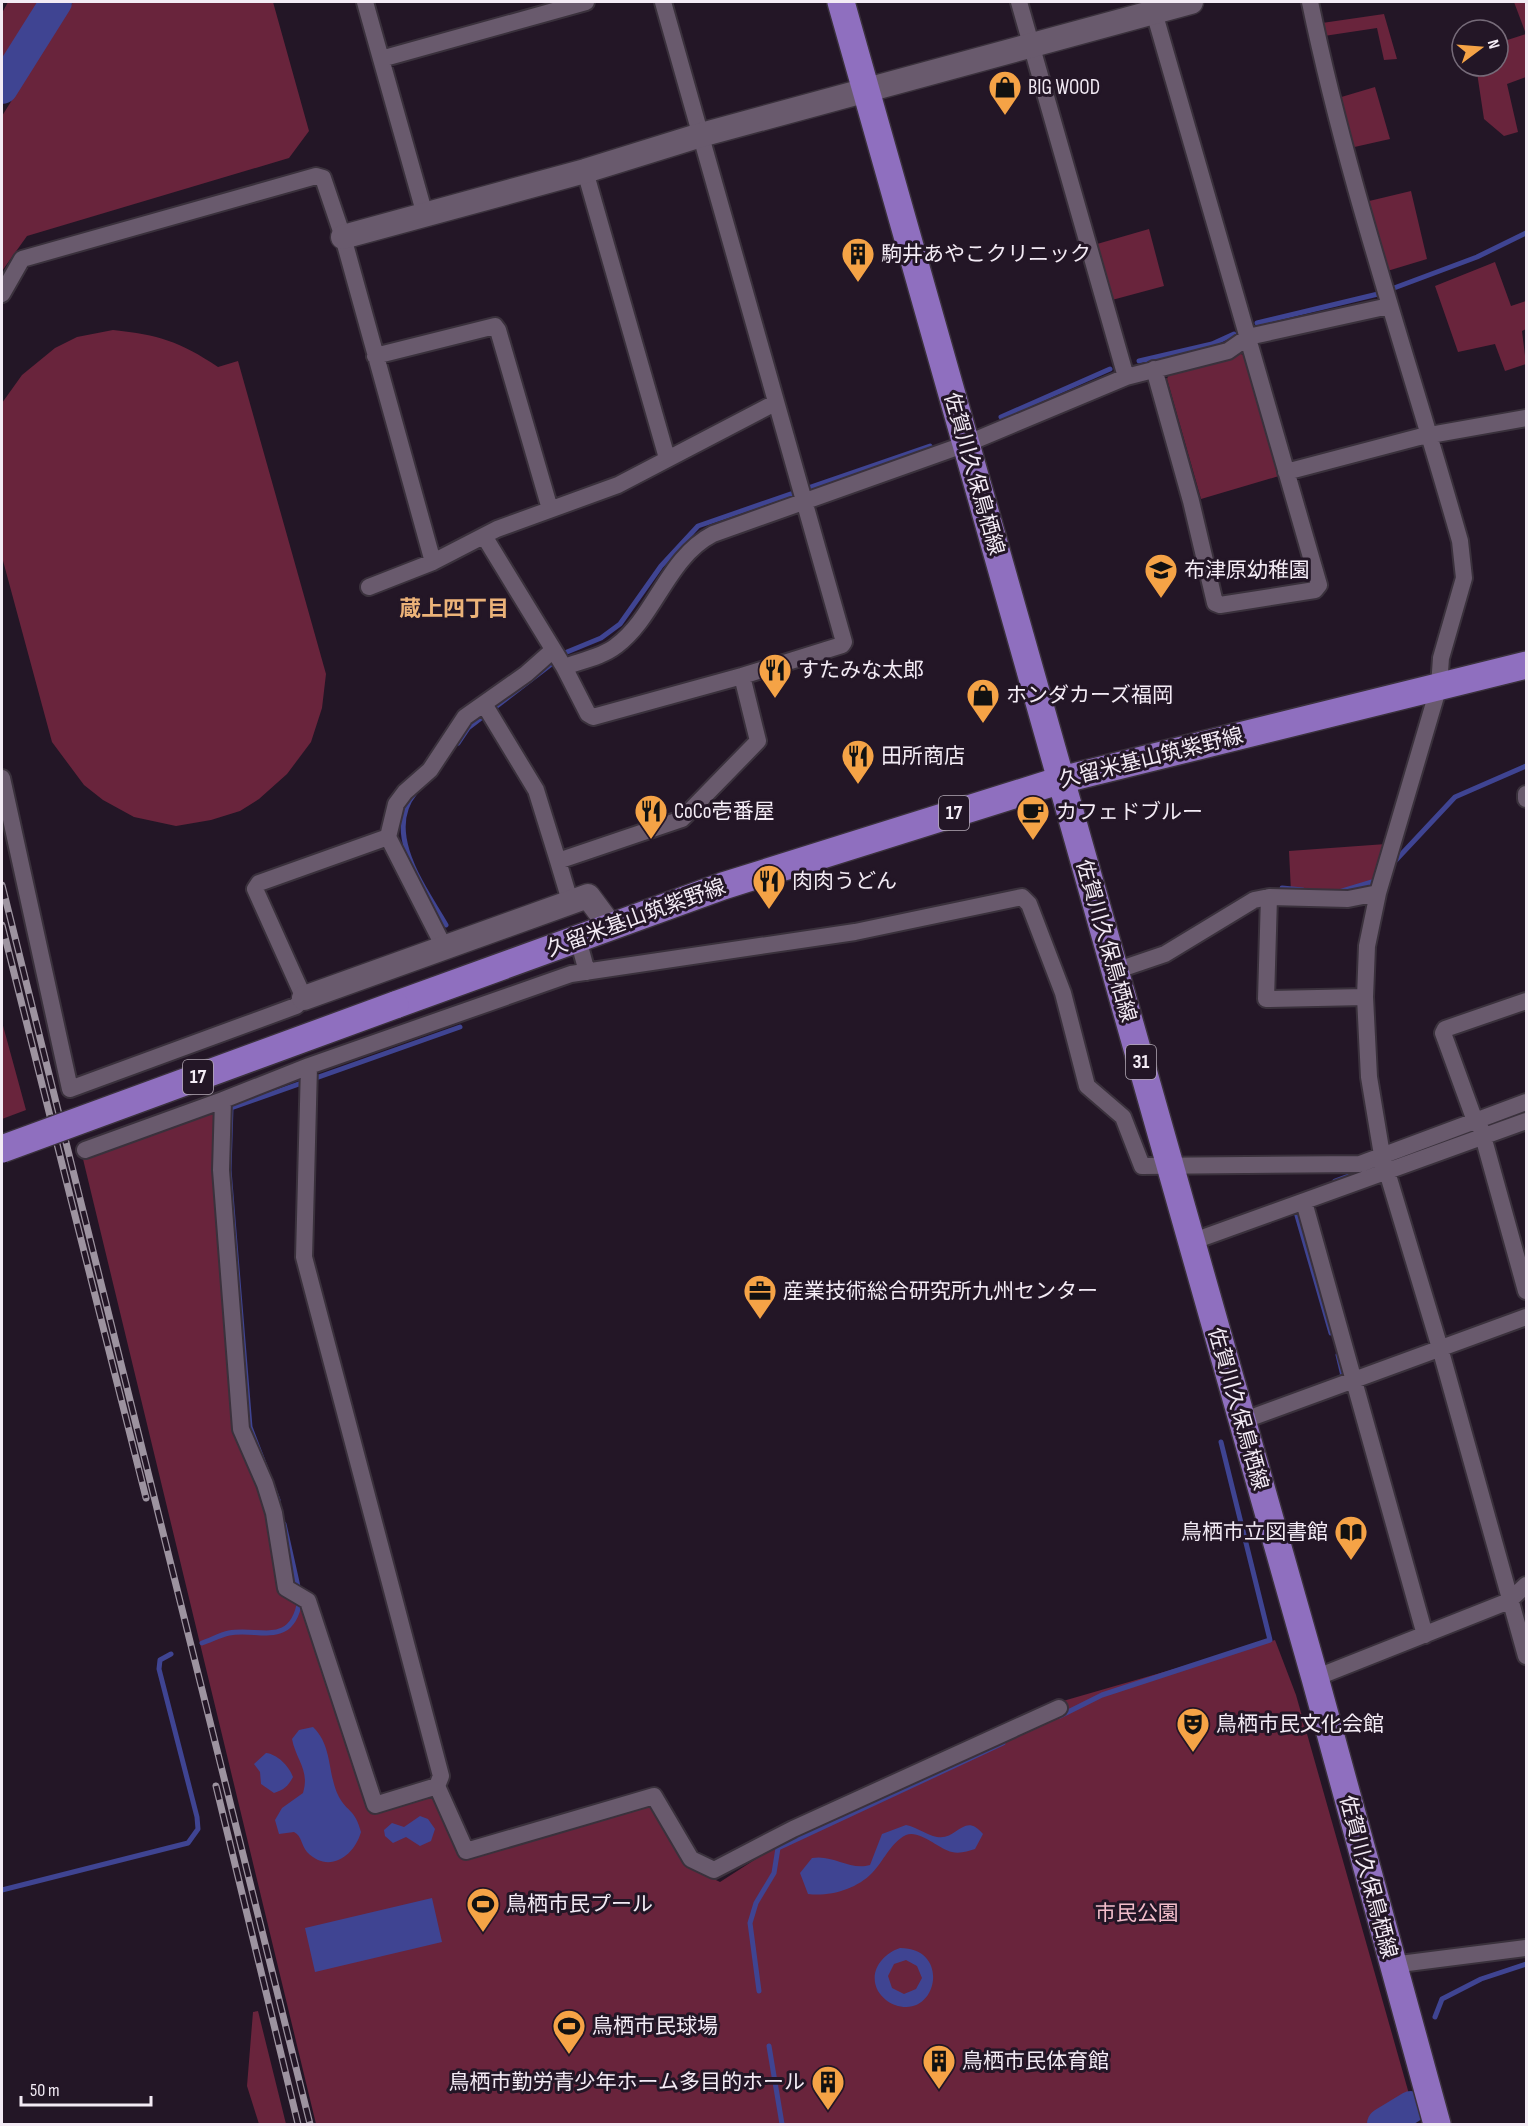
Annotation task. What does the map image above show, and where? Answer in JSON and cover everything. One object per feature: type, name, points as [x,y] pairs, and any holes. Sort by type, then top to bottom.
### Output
[{"type":"main road","name":"佐賀川久保鳥栖線","points":[[841,2],[1315,1678],[1437,2124]]},
{"type":"main road","name":"久留米基山筑紫野線","points":[[2,1149],[723,886],[1061,780],[1527,665]]},
{"type":"street","points":[[365,2],[424,215]]},
{"type":"street","points":[[381,59],[586,2]]},
{"type":"street","points":[[484,536],[558,659],[588,714],[593,717],[742,676],[842,645],[844,642],[663,2]]},
{"type":"street","points":[[1019,2],[1126,377]]},
{"type":"street","points":[[343,237],[585,171],[701,135],[1191,2]]},
{"type":"street","points":[[1310,2],[1341,136],[1460,541],[1464,578],[1441,658],[1439,686],[1378,893],[1367,946],[1365,997],[1369,1077],[1382,1155],[1440,1348],[1509,1601],[1527,1656]]},
{"type":"street","points":[[1154,12],[1319,585],[1315,590],[1220,605],[1215,603],[1191,501],[1155,369]]},
{"type":"street","points":[[585,171],[667,458]]},
{"type":"street","points":[[2,294],[22,259],[316,176],[323,178],[343,237],[433,562]]},
{"type":"street","points":[[444,947],[388,837],[396,804],[430,770],[465,717],[488,710],[526,674],[558,659],[614,648],[628,635],[670,574],[700,541],[801,493],[966,444],[1126,377],[1228,351],[1248,337],[1388,302]]},
{"type":"street","points":[[375,356],[495,326],[550,509]]},
{"type":"street","points":[[369,588],[433,562],[484,536],[618,485],[775,403]]},
{"type":"street","points":[[1286,472],[1419,437],[1430,437],[1527,418]]},
{"type":"street","points":[[558,861],[689,815],[758,741],[742,676]]},
{"type":"street","points":[[488,710],[536,790],[570,901]]},
{"type":"street","points":[[2,778],[70,1089],[296,1006],[304,998],[570,901],[588,896],[611,927]]},
{"type":"street","points":[[1527,794],[1527,799]]},
{"type":"street","points":[[304,998],[255,889],[260,882],[388,837]]},
{"type":"street","points":[[1115,971],[1166,954],[1254,900],[1269,897],[1329,900],[1378,893]]},
{"type":"street","points":[[85,1150],[309,1066],[571,974],[855,932],[1022,897],[1029,904],[1063,993],[1087,1086],[1123,1117],[1142,1166],[1360,1164],[1527,1102]]},
{"type":"street","points":[[1269,897],[1266,999],[1365,997]]},
{"type":"street","points":[[578,939],[587,972]]},
{"type":"street","points":[[1527,1001],[1445,1029],[1443,1033],[1484,1137],[1527,1291]]},
{"type":"street","points":[[309,1066],[304,1257],[441,1776],[437,1786],[466,1851],[654,1796],[691,1859],[714,1869],[793,1829],[1059,1708]]},
{"type":"street","points":[[223,1100],[221,1170],[241,1429],[261,1474],[274,1513],[286,1588],[308,1601],[375,1805],[437,1786]]},
{"type":"street","points":[[1191,1242],[1389,1173],[1527,1121]]},
{"type":"street","points":[[1304,1202],[1425,1635]]},
{"type":"street","points":[[1242,1421],[1527,1317]]},
{"type":"street","points":[[1315,1678],[1509,1601],[1527,1586]]},
{"type":"street","points":[[1392,1965],[1527,1948]]},
{"type":"green space","points":[[8,2],[42,2],[2,63],[2,13]]},
{"type":"green space","points":[[73,2],[273,2],[309,131],[289,158],[27,236],[2,271],[2,116]]},
{"type":"green space","points":[[1514,2],[1526,2],[1526,34]]},
{"type":"green space","points":[[1384,14],[1397,59],[1384,60],[1377,28],[1324,36],[1322,23]]},
{"type":"green space","points":[[1526,34],[1526,77],[1507,84],[1518,132],[1504,136],[1484,119],[1478,78],[1510,78],[1510,39]]},
{"type":"green space","points":[[1375,87],[1390,139],[1350,148],[1338,98]]},
{"type":"green space","points":[[1411,191],[1427,259],[1384,272],[1365,202]]},
{"type":"green space","points":[[1149,229],[1164,286],[1112,300],[1097,244]]},
{"type":"green space","points":[[1495,262],[1511,306],[1526,301],[1526,329],[1522,331],[1526,364],[1505,371],[1495,344],[1458,352],[1435,286]]},
{"type":"green space","points":[[113,330],[143,334],[180,345],[218,367],[238,361],[326,674],[322,708],[311,742],[287,774],[259,799],[240,811],[211,820],[176,826],[134,817],[103,800],[84,785],[52,742],[2,557],[2,403],[22,375],[55,348],[77,337]]},
{"type":"green space","points":[[1239,353],[1245,356],[1279,476],[1201,499],[1167,379],[1169,374],[1226,360]]},
{"type":"green space","points":[[1386,844],[1374,883],[1338,895],[1291,892],[1289,851]]},
{"type":"green space","points":[[2,1022],[26,1110],[2,1119]]},
{"type":"green space","name":"市民公園","points":[[217,1108],[236,1431],[264,1495],[282,1592],[306,1610],[372,1812],[430,1793],[437,1796],[462,1857],[638,1806],[654,1808],[687,1866],[720,1882],[795,1834],[1068,1711],[1063,1701],[1275,1640],[1296,1695],[1411,2101],[1374,2124],[316,2124],[83,1159]]},
{"type":"green space","points":[[258,2011],[286,2124],[259,2124],[247,2086],[253,2012]]},
{"type":"shaded area","points":[[313,1727],[327,1751],[339,1797],[354,1815],[361,1832],[353,1849],[339,1860],[331,1862],[323,1862],[307,1852],[299,1836],[294,1832],[279,1834],[275,1820],[282,1808],[303,1793],[304,1771],[292,1739],[299,1730]]},
{"type":"shaded area","points":[[266,1753],[282,1761],[293,1777],[285,1787],[274,1793],[261,1784],[260,1772],[254,1764]]},
{"type":"shaded area","points":[[420,1816],[428,1819],[435,1829],[431,1841],[420,1846],[406,1837],[393,1843],[385,1836],[384,1830],[392,1823],[404,1827]]},
{"type":"shaded area","points":[[906,1825],[937,1837],[950,1835],[971,1825],[983,1834],[975,1849],[958,1853],[917,1835],[906,1835],[891,1847],[866,1879],[842,1891],[808,1894],[800,1873],[812,1858],[827,1858],[855,1866],[870,1865],[882,1834]]},
{"type":"shaded area","points":[[432,1898],[442,1942],[315,1972],[305,1928]]},
{"type":"shaded area","points":[[900,1948],[916,1951],[927,1959],[932,1970],[933,1982],[929,1994],[921,2002],[909,2007],[895,2005],[885,2000],[875,1984],[876,1971],[882,1959]],"holes":[[[906,1960],[917,1966],[922,1978],[916,1989],[904,1994],[892,1988],[888,1976],[894,1964]]]},
{"type":"waterway","points":[[2,88],[56,2]]},
{"type":"waterway","points":[[1257,323],[1378,294],[1477,257],[1526,233]]},
{"type":"waterway","points":[[1139,361],[1212,344],[1234,334]]},
{"type":"waterway","points":[[1001,417],[1110,369]]},
{"type":"waterway","points":[[458,743],[468,728],[567,652],[601,638],[620,624],[661,566],[698,526],[930,446]]},
{"type":"waterway","points":[[1396,860],[1455,797],[1526,766]]},
{"type":"waterway","points":[[415,793],[406,809],[403,826],[405,843],[419,878],[446,925]]},
{"type":"waterway","points":[[1339,892],[1372,882]]},
{"type":"waterway","points":[[1282,888],[1303,890]]},
{"type":"waterway","points":[[278,1500],[250,1427],[229,1170],[231,1108],[460,1027]]},
{"type":"waterway","points":[[1486,1126],[1526,1111]]},
{"type":"waterway","points":[[1446,1141],[1470,1132]]},
{"type":"waterway","points":[[1335,1181],[1365,1170]]},
{"type":"waterway","points":[[1296,1212],[1331,1333]]},
{"type":"waterway","points":[[1338,1355],[1343,1376],[1340,1377]]},
{"type":"waterway","points":[[1060,1716],[1102,1695],[1270,1640],[1221,1442]]},
{"type":"waterway","points":[[284,1524],[299,1591]]},
{"type":"waterway","points":[[202,1643],[229,1633],[272,1633],[282,1630],[290,1625],[296,1615],[300,1600]]},
{"type":"waterway","points":[[2,1890],[188,1843],[198,1829],[197,1817],[159,1669],[160,1660],[171,1654]]},
{"type":"waterway","points":[[759,1991],[750,1923],[756,1903],[774,1873],[778,1848],[1003,1743]]},
{"type":"waterway","points":[[1435,2017],[1442,1999],[1481,1979],[1526,1964]]},
{"type":"waterway","points":[[769,2046],[782,2124]]},
{"type":"waterway","points":[[1383,2124],[1411,2107]]},
{"type":"railway","points":[[2,885],[310,2124]]},
{"type":"railway","points":[[2,925],[146,1498]]},
{"type":"railway","points":[[216,1786],[298,2124]]},
{"type":"place","name":"BIG WOOD","points":[[1005,116]]},
{"type":"place","name":"駒井あやこクリニック","points":[[858,283]]},
{"type":"place","name":"布津原幼稚園","points":[[1161,599]]},
{"type":"place","name":"すたみな太郎","points":[[775,699]]},
{"type":"place","name":"ホンダカーズ福岡","points":[[983,724]]},
{"type":"place","name":"田所商店","points":[[858,785]]},
{"type":"place","name":"CoCo壱番屋","points":[[651,840]]},
{"type":"place","name":"カフェドブルー","points":[[1033,841]]},
{"type":"place","name":"肉肉うどん","points":[[769,910]]},
{"type":"place","name":"産業技術総合研究所九州センター","points":[[760,1320]]},
{"type":"place","name":"鳥栖市立図書館","points":[[1351,1561]]},
{"type":"place","name":"鳥栖市民文化会館","points":[[1193,1753]]},
{"type":"place","name":"鳥栖市民プール","points":[[483,1933]]},
{"type":"place","name":"鳥栖市民球場","points":[[569,2055]]},
{"type":"place","name":"鳥栖市民体育館","points":[[939,2090]]},
{"type":"place","name":"鳥栖市勤労青少年ホーム多目的ホール","points":[[828,2111]]},
{"type":"district","name":"蔵上四丁目","points":[[454,609]]}]
